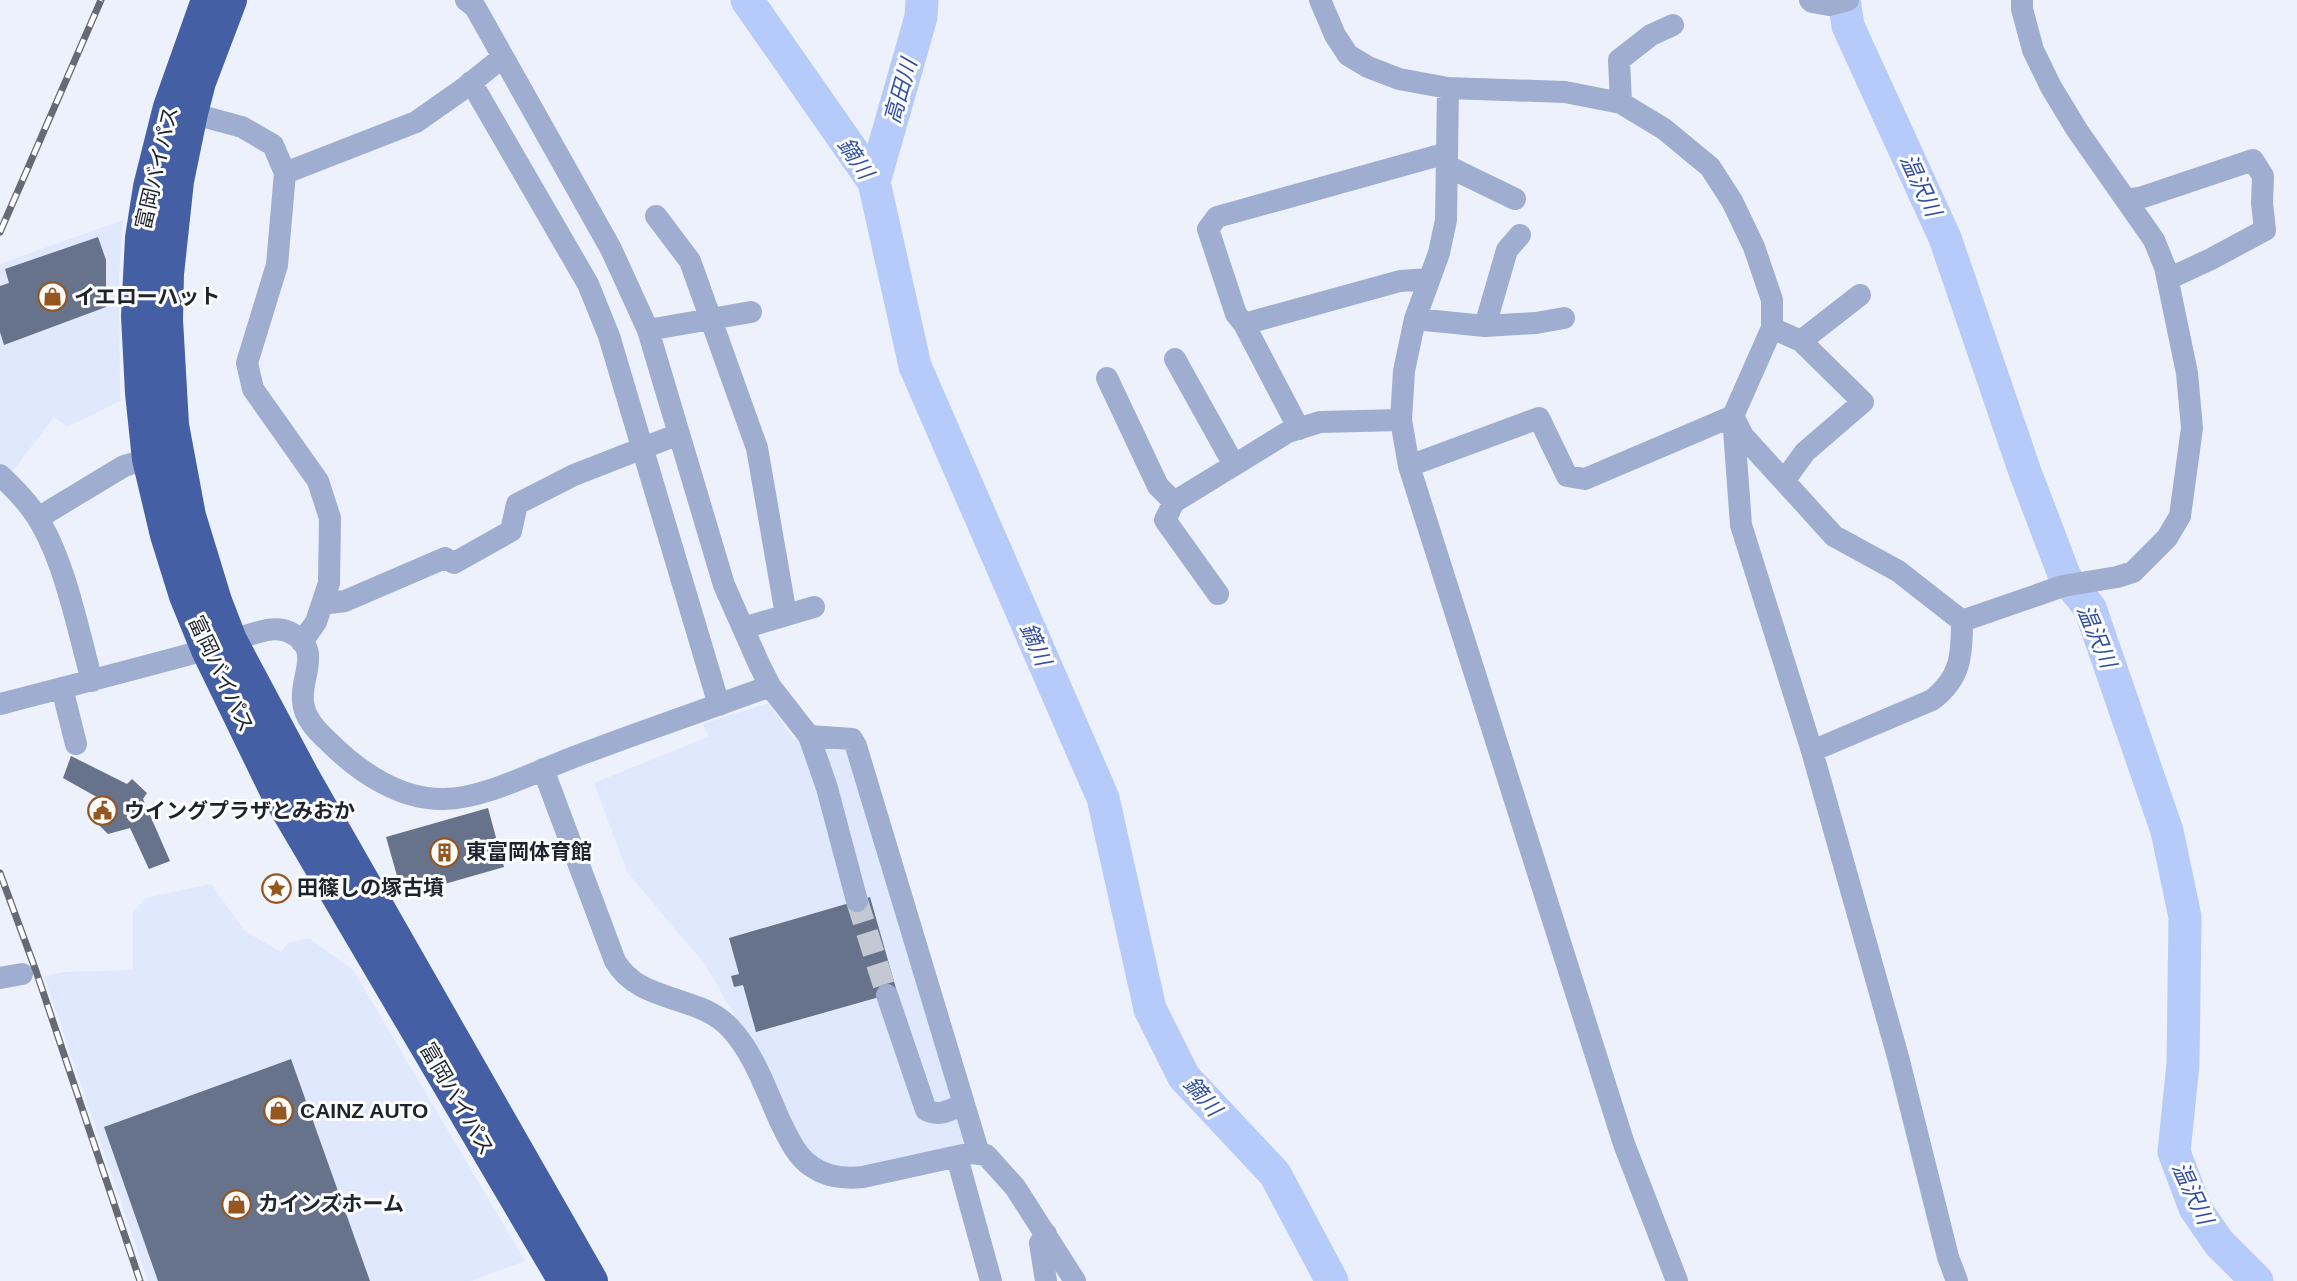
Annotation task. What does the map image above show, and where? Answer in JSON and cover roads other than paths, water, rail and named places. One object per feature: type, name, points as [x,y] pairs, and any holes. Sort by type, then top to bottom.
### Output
[{"type":"highway","name":"富岡バイパス","points":[[207,0],[180,110],[148,187],[139,268],[137,316],[141,393],[148,459],[176,570],[219,645],[310,788],[592,1281]]},
{"type":"highway","name":"富岡バイパス","points":[[231,0],[200,82],[180,110],[178,181],[171,233],[167,320],[173,424],[190,516],[209,581],[219,645],[276,792],[564,1281]]},
{"type":"street","points":[[466,0],[475,7],[611,249],[648,330],[724,585],[770,686],[809,736],[827,788],[857,901]]},
{"type":"street","points":[[1320,0],[1335,35],[1348,55],[1368,67],[1399,79],[1448,88],[1565,92],[1621,103],[1664,129],[1710,167],[1732,201],[1754,247],[1773,300],[1772,328],[1732,416],[1741,525],[1812,751],[1898,1057],[1948,1257],[1957,1281]]},
{"type":"street","points":[[1962,621],[2063,586],[2133,572],[2167,538],[2180,516],[2192,428],[2187,373],[2165,267],[2154,240],[2077,130],[2051,87],[2033,51],[2022,9],[2022,0]]},
{"type":"street","points":[[1621,103],[1619,60],[1651,35],[1673,25]]},
{"type":"street","points":[[285,173],[416,122],[503,57]]},
{"type":"street","points":[[471,82],[588,284],[609,336],[719,705]]},
{"type":"street","points":[[1448,88],[1446,220],[1439,253],[1414,319],[1404,371],[1401,420],[1409,466],[1624,1144],[1677,1281]]},
{"type":"street","points":[[180,110],[242,127],[273,145],[285,173],[277,265],[247,363],[253,389],[318,481],[330,518],[328,583],[316,622],[302,642]]},
{"type":"street","points":[[1299,429],[1244,324],[1236,314],[1208,229],[1217,217],[1447,160],[1515,199]]},
{"type":"street","points":[[2126,200],[2143,197],[2253,160],[2263,176],[2262,203],[2265,230],[2211,260],[2168,279]]},
{"type":"street","points":[[656,216],[690,261],[757,448],[786,615]]},
{"type":"street","points":[[1485,326],[1507,250],[1520,236]]},
{"type":"street","points":[[1244,324],[1400,281],[1429,279]]},
{"type":"street","points":[[1801,341],[1860,295]]},
{"type":"street","points":[[648,330],[751,312]]},
{"type":"street","points":[[1414,319],[1485,326],[1536,323],[1564,318]]},
{"type":"street","points":[[1772,328],[1801,341],[1863,402],[1805,452],[1784,481]]},
{"type":"street","points":[[1175,359],[1234,465]]},
{"type":"street","points":[[1107,378],[1158,486],[1174,501]]},
{"type":"street","points":[[1409,466],[1539,418],[1567,476],[1585,479],[1732,416]]},
{"type":"street","points":[[1732,416],[1743,436],[1834,536],[1898,571],[1962,621]]},
{"type":"street","points":[[1218,594],[1165,520],[1174,501],[1288,432],[1320,422],[1401,420]]},
{"type":"street","points":[[322,604],[345,601],[445,558],[454,563],[512,531],[517,504],[574,475],[679,434]]},
{"type":"street","points":[[38,518],[124,466],[148,459]]},
{"type":"street","points":[[0,475],[20,494],[38,518],[58,562],[92,681]]},
{"type":"street","points":[[743,628],[814,607]]},
{"type":"street","points":[[1812,751],[1932,700],[1945,690],[1957,671],[1962,648],[1962,621]]},
{"type":"street","points":[[0,704],[92,681],[275,629],[289,632],[302,642],[309,657],[302,699],[307,716],[330,743],[358,768],[380,781],[412,794],[443,799],[461,798],[489,790],[770,686]]},
{"type":"street","points":[[62,688],[76,744]]},
{"type":"street","points":[[809,736],[852,739],[856,746],[964,1104],[968,1156],[991,1281]]},
{"type":"street","points":[[543,769],[615,962],[620,970],[636,985],[704,1010],[730,1027],[753,1063],[788,1136],[805,1161],[825,1173],[845,1179],[968,1156],[986,1155],[1015,1187],[1075,1281]]},
{"type":"street","points":[[0,978],[22,974]]},
{"type":"street","points":[[887,995],[926,1110],[934,1114],[942,1114],[964,1104]]},
{"type":"street","points":[[1046,1234],[1040,1243],[1046,1281]]},
{"type":"waterway","name":"鏑川","points":[[747,0],[874,182],[915,366],[1103,798],[1150,1009],[1184,1077],[1275,1174],[1332,1281]]},
{"type":"waterway","name":"高田川","points":[[874,182],[921,17],[922,0]]},
{"type":"waterway","name":"温沢川","points":[[1844,0],[1848,26],[1945,238],[2025,472],[2065,577],[2090,608],[2167,831],[2185,917],[2183,1064],[2174,1152],[2195,1208],[2219,1243],[2257,1281]]},
{"type":"tunnel","points":[[857,901],[887,995]]},
{"type":"railway","points":[[0,232],[101,0]]},
{"type":"railway","points":[[0,873],[36,971],[140,1281]]},
{"type":"place","name":"イエローハット","points":[[53,297]]},
{"type":"place","name":"ウイングプラザとみおか","points":[[103,811]]},
{"type":"place","name":"東富岡体育館","points":[[445,852]]},
{"type":"place","name":"田篠しの塚古墳","points":[[276,888]]},
{"type":"place","name":"CAINZ AUTO","points":[[279,1111]]},
{"type":"place","name":"カインズホーム","points":[[237,1204]]}]
